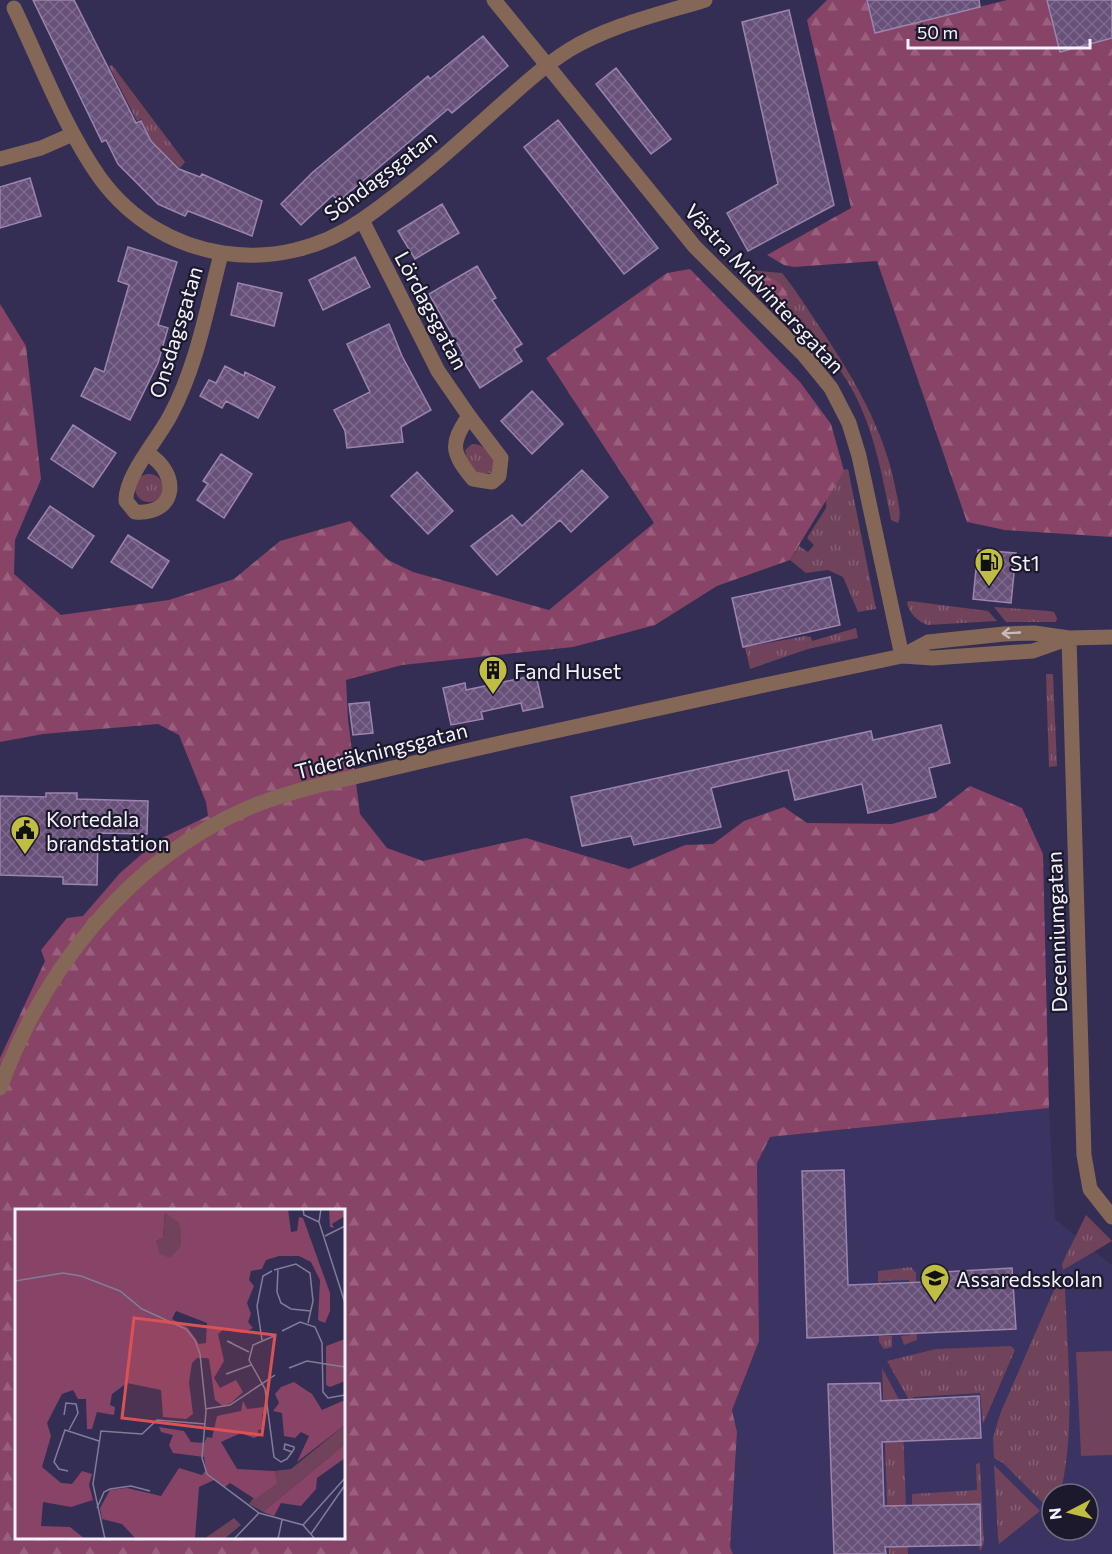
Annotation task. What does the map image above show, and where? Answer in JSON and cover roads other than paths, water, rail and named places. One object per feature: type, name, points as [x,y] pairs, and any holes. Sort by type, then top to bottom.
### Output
[{"type":"street","name":"Västra Midvintersgatan","points":[[494,0],[695,247],[804,356],[831,388],[849,423],[859,456],[902,656]]},
{"type":"street","name":"Söndagsgatan","points":[[14,8],[73,134],[101,180],[140,218],[164,234],[195,247],[221,254],[252,256],[294,252],[313,246],[362,220],[454,147],[548,64],[609,31],[705,0]]},
{"type":"street","points":[[0,159],[41,148],[73,134]]},
{"type":"street","name":"Lördagsgatan","points":[[362,220],[438,371],[469,416]]},
{"type":"street","name":"Onsdagsgatan","points":[[148,454],[171,415],[187,378],[221,254]]},
{"type":"street","name":"Tideräkningsgatan","points":[[0,1088],[33,1014],[79,945],[122,894],[159,860],[223,820],[248,808],[315,787],[724,693],[902,656],[928,642],[1034,633],[1069,638],[1112,637]]},
{"type":"street","name":"Decenniumgatan","points":[[1069,638],[1084,1155],[1090,1188],[1112,1217]]},
{"type":"place","name":"St1","points":[[989,588]]},
{"type":"place","name":"Fand Huset","points":[[493,696]]},
{"type":"place","name":"Kortedala brandstation","points":[[25,856]]},
{"type":"place","name":"Assaredsskolan","points":[[935,1304]]}]
